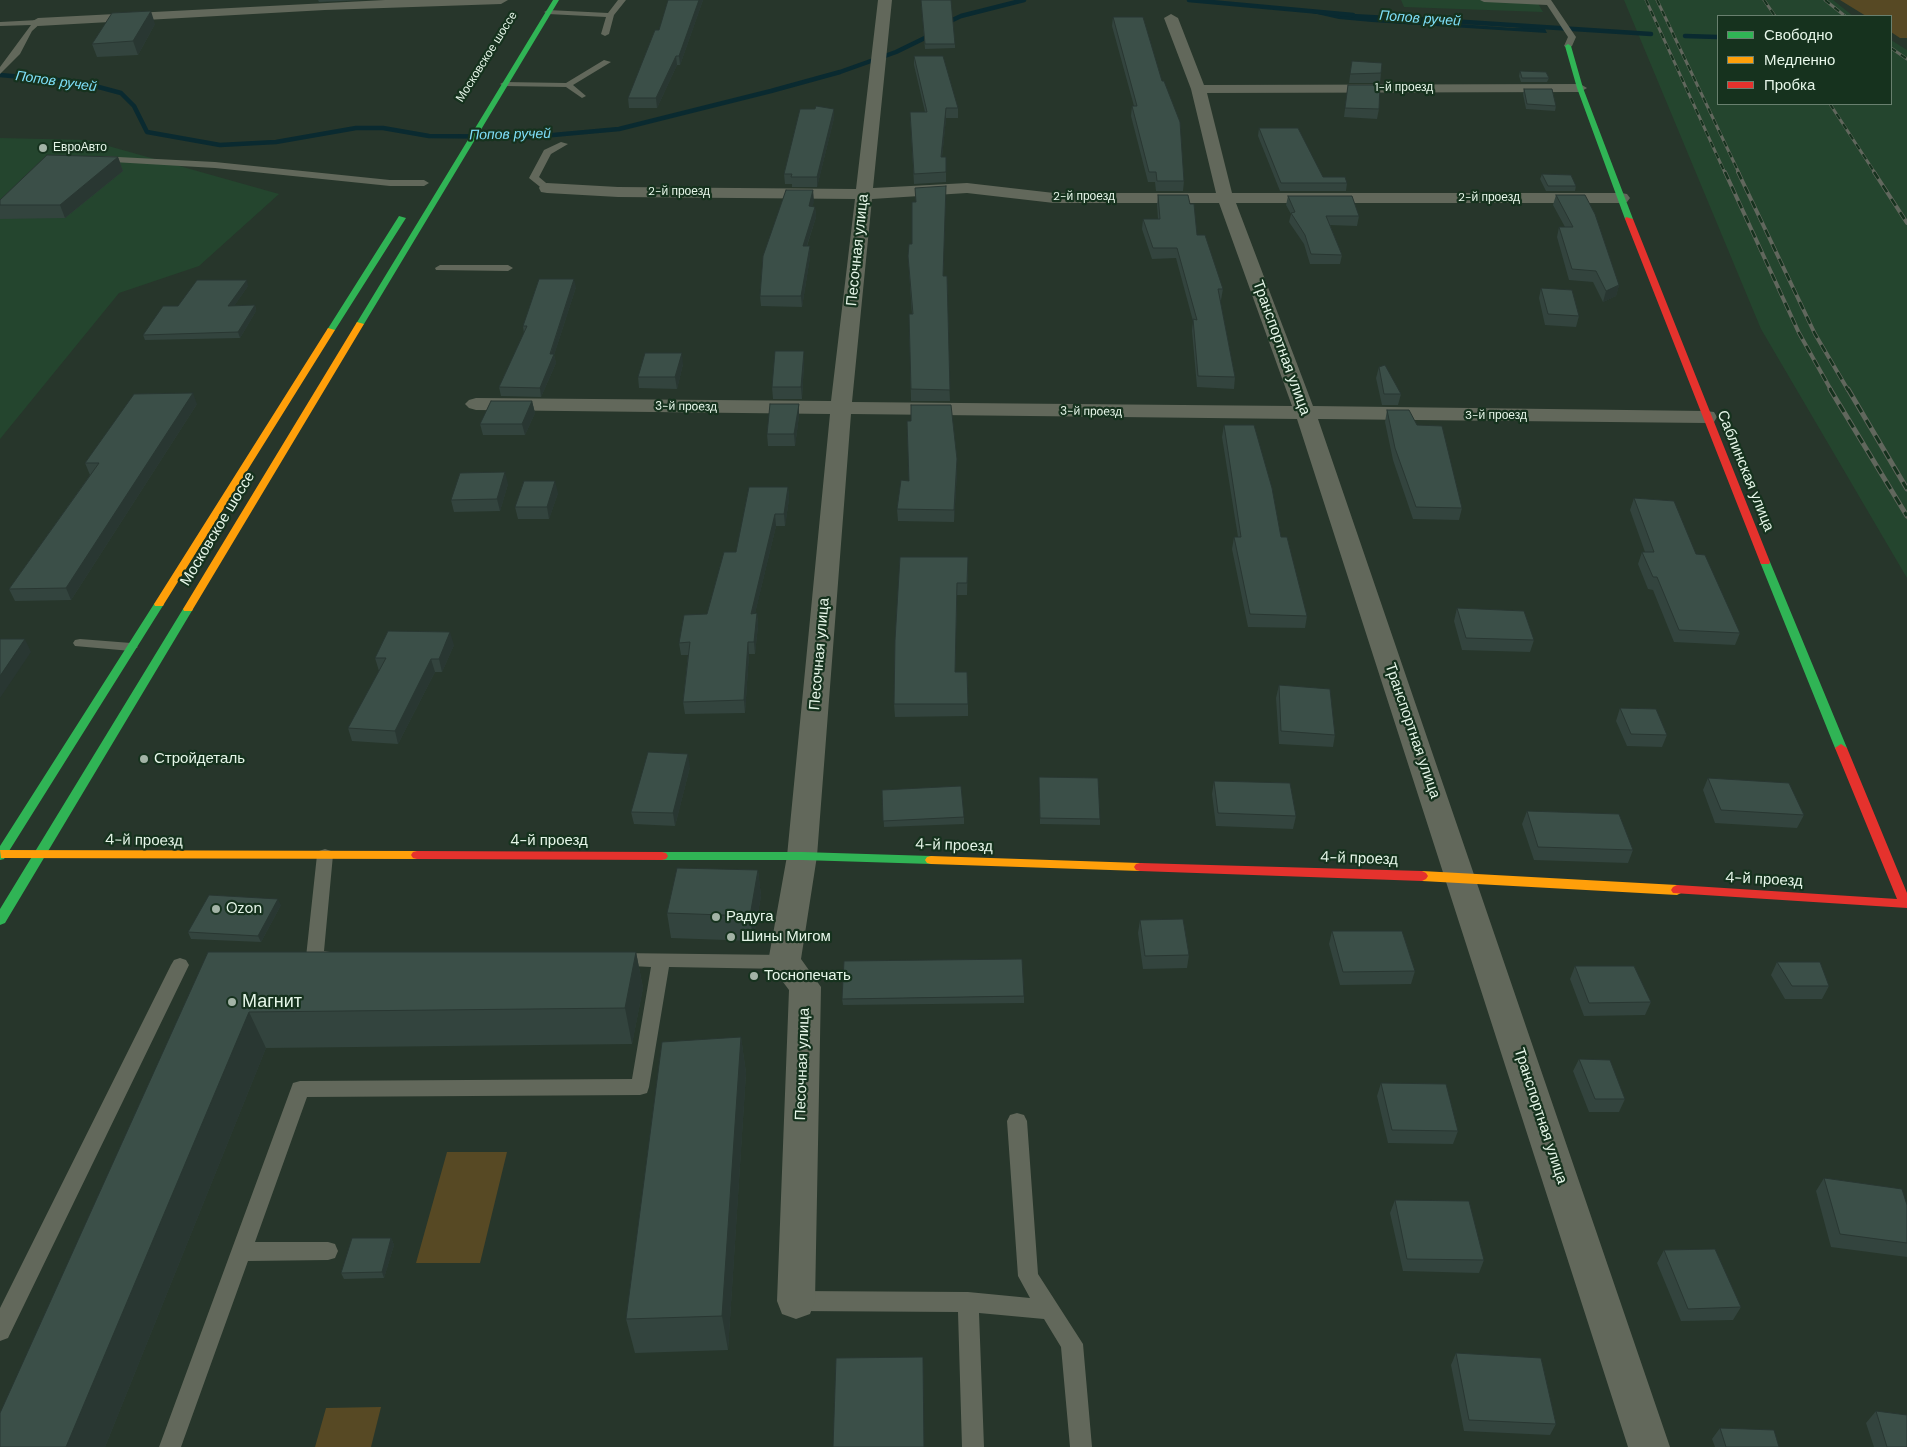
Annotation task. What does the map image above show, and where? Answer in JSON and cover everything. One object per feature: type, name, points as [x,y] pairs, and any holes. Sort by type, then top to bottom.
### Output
[{"type":"street","points":[[38,22],[316,7],[501,0]]},
{"type":"street","name":"Московское шоссе","points":[[0,920],[556,0]]},
{"type":"street","name":"Песочная улица","points":[[796,1301],[805,987],[784,962],[802,856],[841,410],[885,0]]},
{"type":"street","name":"Транспортная улица","points":[[1171,18],[1198,89],[1224,197],[1306,415],[1649,1447]]},
{"type":"street","name":"Саблинская улица","points":[[1568,46],[1580,88],[1706,417],[1905,904]]},
{"type":"street","name":"1-й проезд","points":[[1198,89],[1580,88]]},
{"type":"street","name":"2-й проезд","points":[[548,188],[618,192],[864,194],[966,188],[1054,198],[1621,198]]},
{"type":"street","name":"Московское шоссе","points":[[0,855],[408,209]]},
{"type":"street","name":"3-й проезд","points":[[476,404],[1306,415],[1706,417]]},
{"type":"street","name":"4-й проезд","points":[[0,855],[802,856],[1461,877],[1905,904]]},
{"type":"lane","points":[[605,34],[610,14],[622,0]]},
{"type":"lane","points":[[1484,0],[1548,1],[1572,37],[1568,46]]},
{"type":"lane","points":[[548,12],[610,14]]},
{"type":"lane","points":[[0,24],[38,22]]},
{"type":"lane","points":[[0,72],[17,52],[29,30],[38,22]]},
{"type":"lane","points":[[504,84],[568,86],[607,62]]},
{"type":"lane","points":[[568,86],[582,96]]},
{"type":"lane","points":[[548,188],[534,178],[547,152],[564,144]]},
{"type":"lane","points":[[86,158],[215,165],[390,183],[423,184]]},
{"type":"lane","points":[[440,268],[508,268]]},
{"type":"lane","points":[[80,644],[131,647]]},
{"type":"lane","points":[[325,855],[315,957],[345,958]]},
{"type":"lane","points":[[602,960],[784,962]]},
{"type":"lane","points":[[170,1447],[300,1089],[640,1087],[661,961]]},
{"type":"lane","points":[[0,1331],[180,965]]},
{"type":"lane","points":[[1017,1121],[1028,1276],[1072,1344],[1081,1447]]},
{"type":"lane","points":[[241,1252],[328,1251]]},
{"type":"lane","points":[[796,1301],[968,1302],[1050,1310]]},
{"type":"lane","points":[[968,1302],[973,1447]]},
{"type":"shaded area","points":[[1401,0],[1536,0],[1543,12],[1404,7]]},
{"type":"shaded area","points":[[1624,0],[1833,0],[1852,15],[1717,15],[1717,105],[1892,105],[1892,41],[1907,50],[1907,578],[1761,329]]},
{"type":"shaded area","points":[[1840,0],[1907,0],[1907,38],[1900,38],[1892,33],[1892,15],[1864,15]]},
{"type":"shaded area","points":[[0,138],[87,140],[279,194],[199,266],[119,293],[0,439]]},
{"type":"shaded area","points":[[447,1152],[507,1152],[480,1263],[416,1263]]},
{"type":"shaded area","points":[[381,1407],[371,1447],[315,1447],[326,1408]]},
{"type":"water","points":[[1308,12],[1338,15],[1356,14],[1429,18],[1432,22],[1513,28],[1544,27],[1547,33],[1372,22],[1339,19]]},
{"type":"building","points":[[668,0],[699,0],[679,56],[676,56],[656,98],[628,98],[655,30],[659,30]]},
{"type":"building","points":[[921,0],[951,0],[955,44],[925,44]]},
{"type":"building","points":[[151,11],[133,41],[92,44],[112,13]]},
{"type":"building","points":[[1113,17],[1143,17],[1162,81],[1164,81],[1180,122],[1184,181],[1157,181],[1156,172],[1149,172],[1132,106],[1137,106]]},
{"type":"building","points":[[914,56],[943,56],[958,108],[946,108],[941,157],[946,157],[946,172],[914,174],[910,112],[927,112]]},
{"type":"building","points":[[1352,61],[1382,63],[1381,73],[1350,74]]},
{"type":"building","points":[[1520,71],[1546,72],[1549,78],[1522,78]]},
{"type":"building","points":[[1348,85],[1380,85],[1379,109],[1345,108]]},
{"type":"building","points":[[1524,89],[1552,89],[1556,106],[1527,104]]},
{"type":"building","points":[[816,106],[834,109],[817,177],[791,177],[792,174],[784,174],[800,109],[815,109]]},
{"type":"building","points":[[1259,128],[1298,128],[1323,177],[1345,177],[1347,183],[1281,183]]},
{"type":"building","points":[[47,155],[118,157],[60,205],[0,205],[0,200]]},
{"type":"building","points":[[1542,174],[1571,175],[1576,186],[1548,186]]},
{"type":"building","points":[[946,186],[943,276],[947,276],[950,390],[911,389],[909,314],[913,314],[908,256],[909,244],[912,244],[912,202],[916,202],[915,188]]},
{"type":"building","points":[[786,190],[813,190],[809,206],[815,207],[803,246],[810,246],[801,296],[760,296],[763,256]]},
{"type":"building","points":[[1158,195],[1188,195],[1190,204],[1194,204],[1197,235],[1205,235],[1223,289],[1218,289],[1235,377],[1198,376],[1193,319],[1197,320],[1177,248],[1153,248],[1143,219],[1160,219]]},
{"type":"building","points":[[1556,195],[1585,195],[1595,214],[1619,285],[1606,291],[1596,271],[1572,269],[1559,227],[1573,227]]},
{"type":"building","points":[[1288,196],[1352,196],[1359,216],[1326,216],[1342,255],[1311,254],[1305,235],[1291,213],[1295,212]]},
{"type":"building","points":[[539,279],[574,279],[550,354],[554,354],[540,388],[499,387],[527,326],[523,326]]},
{"type":"building","points":[[197,280],[247,280],[228,306],[255,305],[238,332],[143,335],[163,306],[178,306]]},
{"type":"building","points":[[1541,288],[1572,290],[1579,316],[1548,314]]},
{"type":"building","points":[[775,351],[804,351],[801,387],[772,387]]},
{"type":"building","points":[[645,353],[682,353],[675,377],[638,377]]},
{"type":"building","points":[[1385,365],[1401,394],[1384,394],[1379,367]]},
{"type":"building","points":[[193,393],[66,588],[9,589],[99,463],[85,463],[134,394]]},
{"type":"building","points":[[491,401],[532,401],[522,424],[480,424]]},
{"type":"building","points":[[770,404],[799,404],[794,434],[767,434]]},
{"type":"building","points":[[911,405],[951,405],[957,459],[954,510],[897,509],[901,480],[909,481],[907,421],[911,421]]},
{"type":"building","points":[[1387,410],[1409,410],[1417,425],[1442,426],[1462,508],[1416,507],[1395,448]]},
{"type":"building","points":[[1224,425],[1254,425],[1272,488],[1281,537],[1287,537],[1307,616],[1250,614],[1234,537],[1241,537]]},
{"type":"building","points":[[505,472],[497,499],[451,500],[460,473]]},
{"type":"building","points":[[524,481],[555,481],[547,507],[515,507]]},
{"type":"building","points":[[749,487],[788,487],[784,514],[775,514],[751,614],[757,613],[754,642],[748,642],[744,700],[683,702],[690,642],[679,643],[684,615],[707,614],[724,552],[736,552]]},
{"type":"building","points":[[1634,498],[1674,501],[1696,554],[1705,555],[1740,633],[1679,630],[1657,577],[1653,577],[1642,552],[1654,552]]},
{"type":"building","points":[[900,557],[968,557],[967,583],[957,583],[955,672],[967,672],[968,704],[894,704],[895,640]]},
{"type":"building","points":[[1457,608],[1524,611],[1534,640],[1466,638]]},
{"type":"building","points":[[388,631],[450,632],[439,659],[431,659],[395,731],[348,728],[386,658],[375,658]]},
{"type":"building","points":[[0,639],[25,639],[0,676]]},
{"type":"building","points":[[1279,685],[1330,689],[1335,735],[1281,731]]},
{"type":"building","points":[[1620,708],[1656,709],[1667,735],[1631,734]]},
{"type":"building","points":[[648,752],[688,754],[673,813],[631,812]]},
{"type":"building","points":[[1039,777],[1098,778],[1100,819],[1040,818]]},
{"type":"building","points":[[1708,778],[1789,783],[1804,815],[1721,810]]},
{"type":"building","points":[[1214,781],[1290,783],[1296,816],[1218,813]]},
{"type":"building","points":[[961,786],[964,817],[883,821],[882,790]]},
{"type":"building","points":[[1527,811],[1619,814],[1633,850],[1538,847]]},
{"type":"building","points":[[677,868],[758,870],[750,916],[667,913]]},
{"type":"building","points":[[209,895],[278,899],[258,936],[188,932]]},
{"type":"building","points":[[1183,919],[1189,955],[1145,956],[1140,920]]},
{"type":"building","points":[[1332,931],[1402,931],[1415,971],[1343,972]]},
{"type":"building","points":[[208,952],[636,952],[625,1008],[249,1012],[66,1447],[0,1447],[0,1413]]},
{"type":"building","points":[[1022,959],[1024,996],[842,999],[844,961]]},
{"type":"building","points":[[1777,962],[1820,962],[1829,986],[1792,986]]},
{"type":"building","points":[[1575,966],[1634,966],[1651,1002],[1589,1003]]},
{"type":"building","points":[[741,1037],[722,1316],[626,1319],[662,1042]]},
{"type":"building","points":[[1579,1059],[1610,1060],[1625,1099],[1595,1099]]},
{"type":"building","points":[[1381,1083],[1446,1084],[1458,1131],[1392,1130]]},
{"type":"building","points":[[1824,1178],[1902,1189],[1907,1205],[1907,1243],[1840,1234]]},
{"type":"building","points":[[1395,1200],[1469,1201],[1484,1260],[1407,1259]]},
{"type":"building","points":[[352,1238],[391,1238],[382,1272],[341,1273]]},
{"type":"building","points":[[1715,1249],[1741,1307],[1688,1309],[1664,1250]]},
{"type":"building","points":[[1456,1353],[1541,1358],[1556,1424],[1469,1420]]},
{"type":"building","points":[[923,1357],[924,1447],[833,1447],[836,1358]]},
{"type":"building","points":[[1876,1411],[1907,1415],[1907,1447],[1887,1447]]},
{"type":"building","points":[[1720,1428],[1774,1430],[1779,1447],[1726,1447]]},
{"type":"waterway","name":"Попов ручей","points":[[942,25],[961,16],[1024,0]]},
{"type":"waterway","name":"Попов ручей","points":[[1189,0],[1353,15]]},
{"type":"waterway","name":"Попов ручей","points":[[1419,19],[1651,34]]},
{"type":"waterway","name":"Попов ручей","points":[[0,75],[80,82],[121,93],[134,106],[147,132],[220,145],[276,142],[356,128],[383,128],[429,136],[531,137],[619,129],[771,91],[840,72],[896,52],[933,34]]},
{"type":"waterway","name":"Попов ручей","points":[[1685,36],[1717,37]]},
{"type":"railway","points":[[1646,0],[1725,173]]},
{"type":"railway","points":[[1657,0],[1739,173]]},
{"type":"railway","points":[[1764,0],[1774,15]]},
{"type":"railway","points":[[1825,0],[1844,15]]},
{"type":"railway","points":[[1892,49],[1907,59]]},
{"type":"railway","points":[[1831,105],[1875,173]]},
{"type":"railway","points":[[1725,172],[1799,333],[1831,390]]},
{"type":"railway","points":[[1738,172],[1815,334],[1848,390]]},
{"type":"railway","points":[[1874,172],[1907,223]]},
{"type":"railway","points":[[1830,389],[1907,516]]},
{"type":"railway","points":[[1848,389],[1907,489]]},
{"type":"traffic: fast","points":[[360,324],[556,0]]},
{"type":"traffic: fast","points":[[1568,46],[1580,88],[1629,219]]},
{"type":"traffic: fast","points":[[331,330],[402,218]]},
{"type":"traffic: fast","points":[[1765,562],[1841,748]]},
{"type":"traffic: fast","points":[[0,856],[159,604]]},
{"type":"traffic: fast","points":[[0,920],[188,609]]},
{"type":"traffic: fast","points":[[662,856],[802,856],[931,860]]},
{"type":"traffic: slow","points":[[188,609],[360,324]]},
{"type":"traffic: slow","points":[[159,604],[331,330]]},
{"type":"traffic: slow","points":[[1,854],[417,855]]},
{"type":"traffic: slow","points":[[931,860],[1140,867]]},
{"type":"traffic: slow","points":[[1422,876],[1677,890]]},
{"type":"traffic: jam","points":[[1629,219],[1765,562]]},
{"type":"traffic: jam","points":[[1677,890],[1905,904],[1841,748]]},
{"type":"traffic: jam","points":[[417,855],[662,856]]},
{"type":"traffic: jam","points":[[1140,867],[1422,876]]},
{"type":"place","name":"ЕвроАвто","points":[[43,148]]},
{"type":"place","name":"Стройдеталь","points":[[144,759]]},
{"type":"place","name":"Ozon","points":[[216,909]]},
{"type":"place","name":"Радуга","points":[[716,917]]},
{"type":"place","name":"Шины Мигом","points":[[731,937]]},
{"type":"place","name":"Тоснопечать","points":[[754,976]]},
{"type":"place","name":"Магнит","points":[[232,1002]]}]
